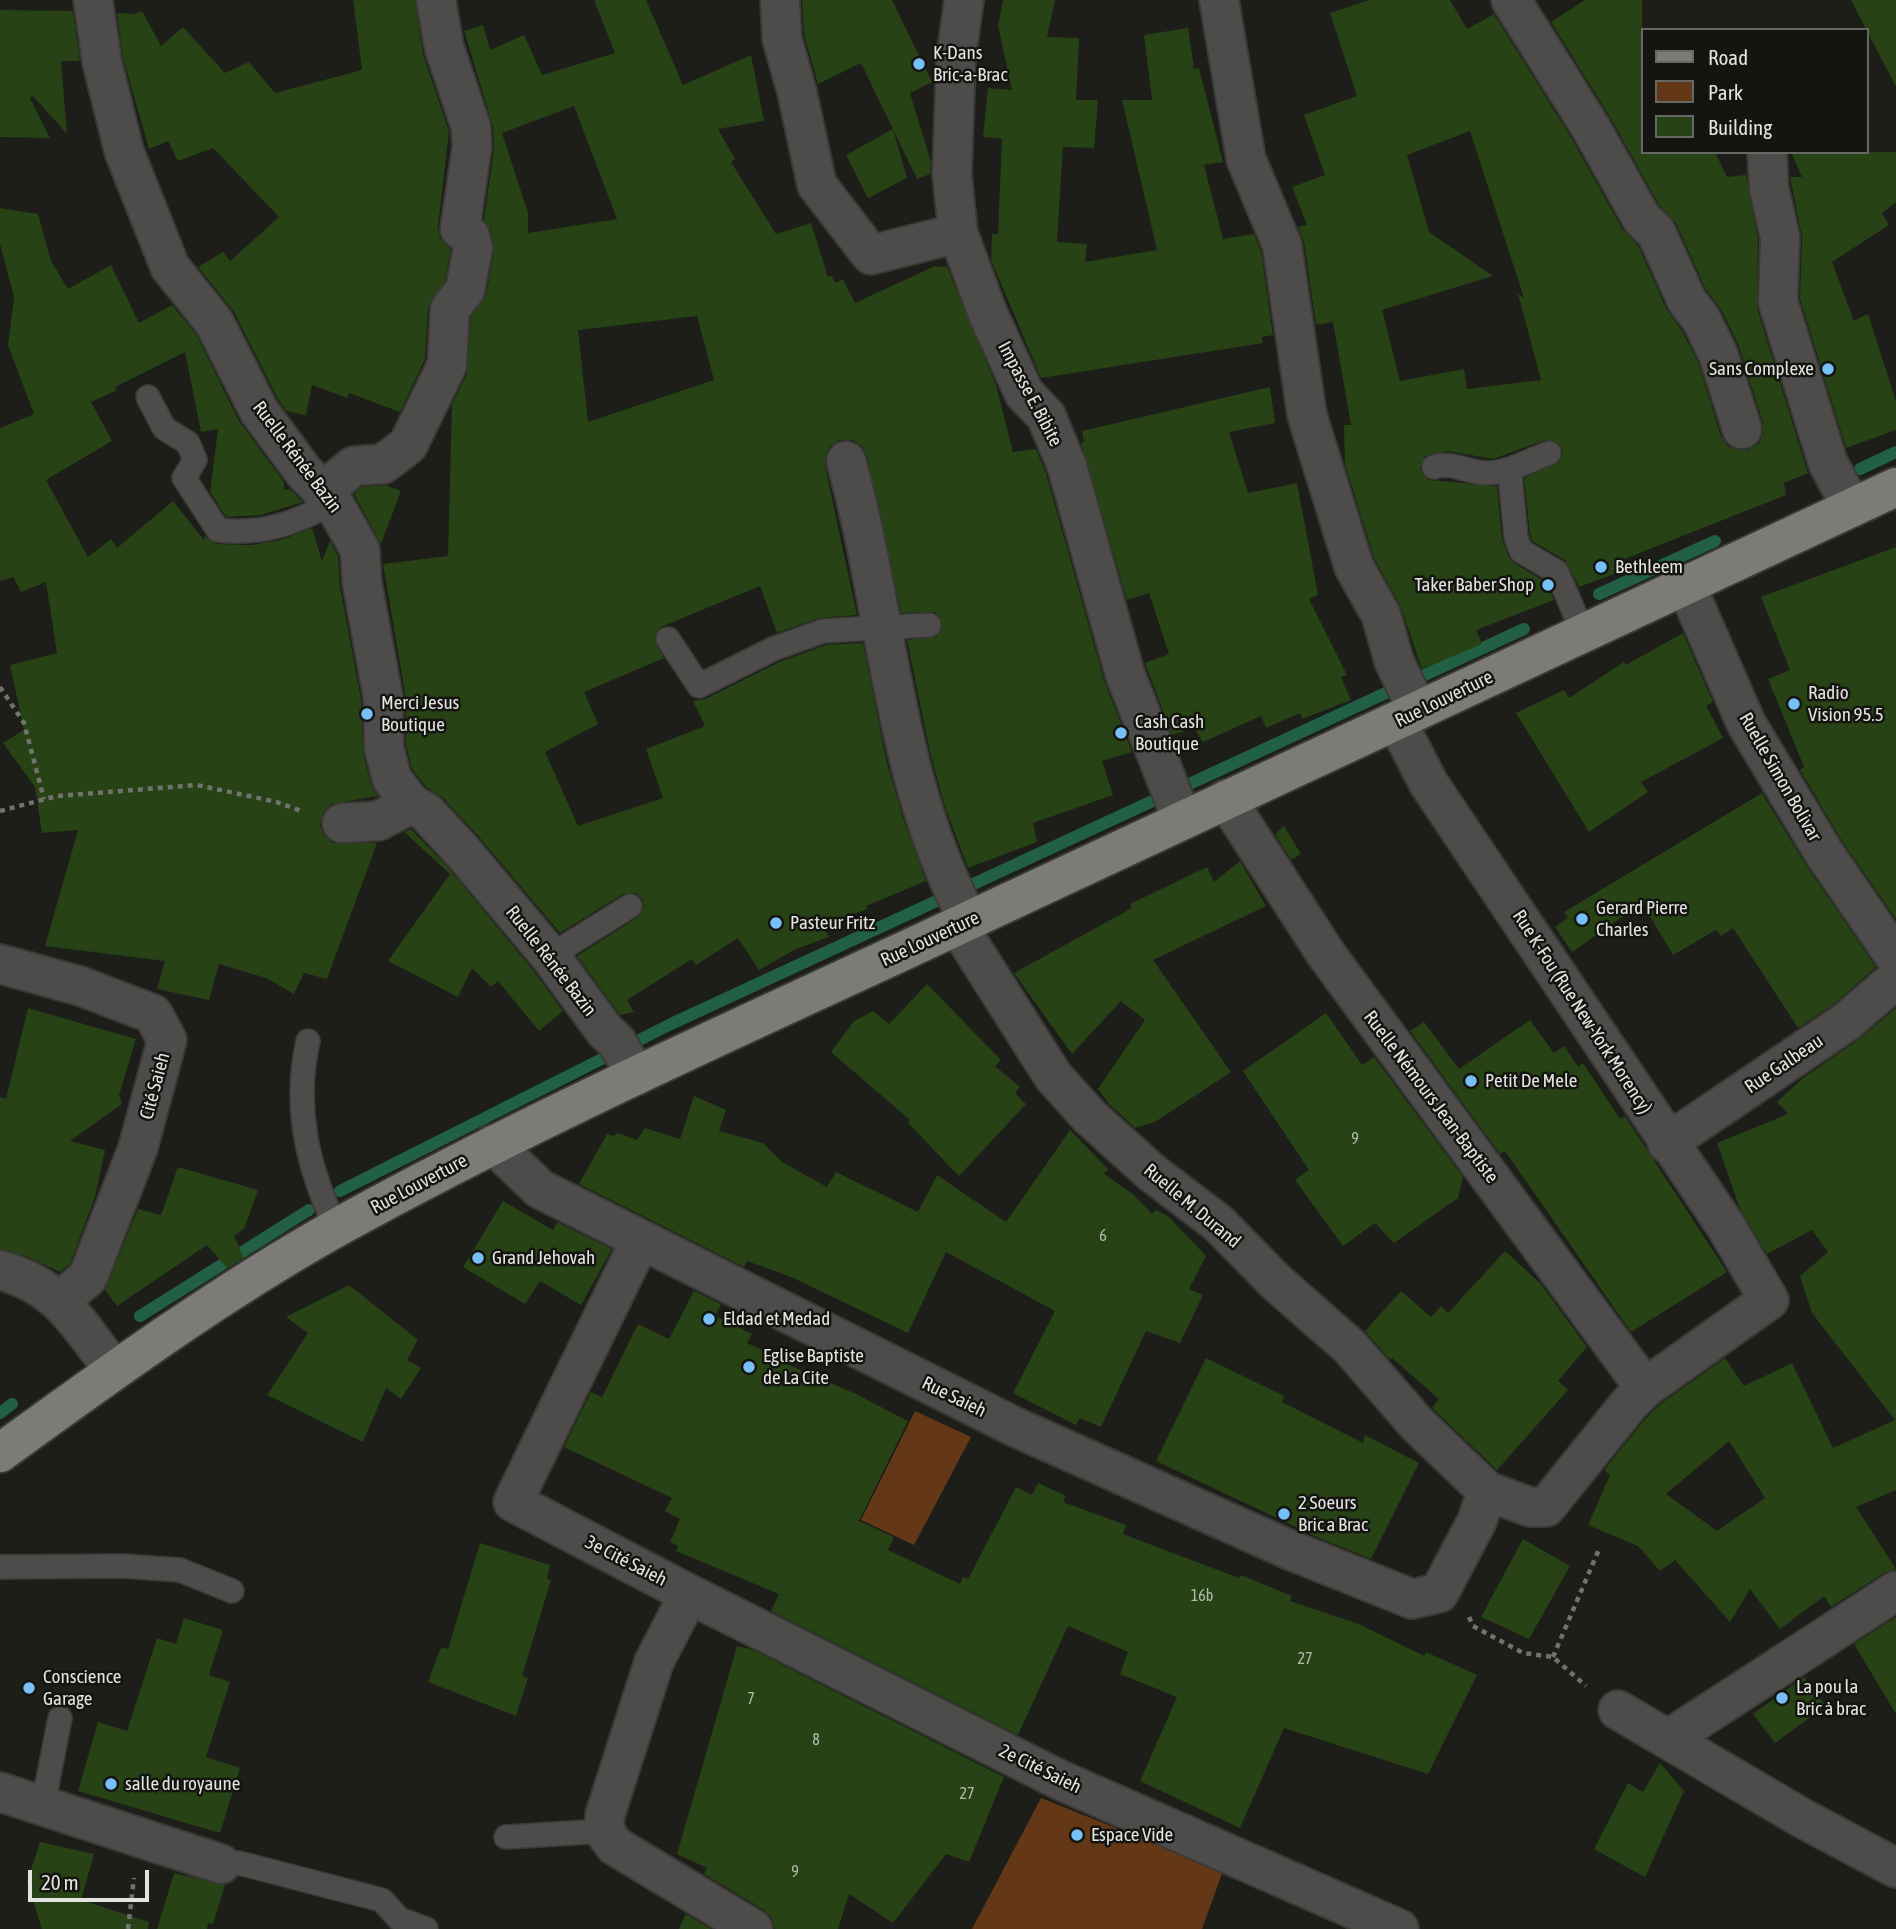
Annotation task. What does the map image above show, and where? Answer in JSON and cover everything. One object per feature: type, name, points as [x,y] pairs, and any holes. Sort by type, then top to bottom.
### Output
[{"type":"main road","name":"Rue Louverture","points":[[0,1454],[114,1370],[253,1278],[336,1228],[493,1144],[618,1056],[959,907],[1174,802],[1226,799],[1406,700],[1583,633],[1896,487]]},
{"type":"street","name":"Ruelle Rénée Bazin","points":[[93,0],[102,62],[124,151],[170,267],[214,322],[259,411],[304,472],[328,496],[360,550],[362,582],[383,696],[384,748],[392,779],[411,804],[426,812],[463,852],[550,956],[618,1056]]},
{"type":"street","points":[[328,496],[354,466],[383,464],[408,444],[447,365],[450,309],[465,290],[473,248],[470,236],[460,229],[472,147],[471,127],[444,47],[436,0]]},
{"type":"street","points":[[780,0],[782,40],[797,92],[817,185],[871,255],[958,233]]},
{"type":"street","name":"Impasse E. Bibite","points":[[964,0],[956,58],[952,174],[958,233],[988,314],[1024,393],[1046,416],[1067,466],[1125,674],[1174,802]]},
{"type":"street","name":"Rue K-Fou (Rue New-York Morency)","points":[[1219,0],[1246,159],[1282,245],[1307,415],[1354,567],[1381,615],[1429,784],[1485,864],[1667,1143],[1727,1228],[1769,1300],[1646,1388]]},
{"type":"street","points":[[1511,0],[1570,91],[1642,219],[1656,232],[1687,300],[1701,319],[1717,354],[1742,429]]},
{"type":"street","points":[[1767,154],[1769,188],[1780,237],[1776,265],[1778,302],[1828,463],[1852,508]]},
{"type":"street","points":[[846,461],[857,501],[904,741],[928,827],[959,907]]},
{"type":"street","name":"Ruelle Simon Bolivar","points":[[1686,584],[1746,723],[1824,853],[1896,958]]},
{"type":"street","name":"Ruelle Némours Jean-Baptiste","points":[[1226,799],[1326,954],[1646,1388]]},
{"type":"street","points":[[342,823],[378,821],[411,804]]},
{"type":"street","name":"Ruelle M. Durand","points":[[959,907],[1053,1076],[1089,1116],[1150,1172],[1218,1223],[1276,1282],[1350,1347],[1417,1424],[1487,1491]]},
{"type":"street","name":"Cité Saieh","points":[[0,964],[80,986],[153,1014],[167,1040],[138,1148],[88,1277],[61,1300]]},
{"type":"street","name":"Rue Galbeau","points":[[1667,1143],[1846,1022],[1896,979]]},
{"type":"street","name":"Rue Saieh","points":[[493,1144],[540,1189],[1015,1427],[1265,1539],[1412,1599],[1439,1593]]},
{"type":"street","name":"3e Cité Saieh","points":[[604,1831],[605,1815],[654,1662],[689,1594],[513,1502],[640,1241]]},
{"type":"street","points":[[0,1270],[27,1277],[61,1300],[114,1370]]},
{"type":"street","points":[[1439,1593],[1477,1521],[1487,1491],[1530,1507],[1546,1507],[1629,1404],[1646,1388]]},
{"type":"street","points":[[1670,1738],[1896,1591]]},
{"type":"street","name":"2e Cité Saieh","points":[[689,1594],[1060,1780],[1399,1929]]},
{"type":"street","points":[[1618,1710],[1670,1738],[1802,1818],[1896,1868]]},
{"type":"street","points":[[0,1792],[221,1864]]},
{"type":"street","points":[[604,1831],[615,1846],[753,1929]]},
{"type":"lane","points":[[148,397],[164,428],[188,443],[195,460],[184,478],[218,530],[246,533],[291,524],[328,496]]},
{"type":"lane","points":[[1434,467],[1445,464],[1486,473],[1506,470],[1549,453]]},
{"type":"lane","points":[[1506,470],[1510,475],[1516,537],[1521,551],[1557,572],[1583,633]]},
{"type":"lane","points":[[668,639],[699,686],[822,631],[929,625]]},
{"type":"lane","points":[[550,956],[630,906]]},
{"type":"lane","points":[[308,1041],[302,1065],[301,1115],[311,1169],[336,1228]]},
{"type":"lane","points":[[0,1567],[123,1566],[180,1570],[232,1591]]},
{"type":"lane","points":[[43,1805],[60,1718]]},
{"type":"lane","points":[[506,1837],[604,1831]]},
{"type":"lane","points":[[221,1864],[239,1863],[382,1900],[399,1919],[426,1929]]},
{"type":"path","points":[[0,687],[24,723],[44,799]]},
{"type":"path","points":[[0,811],[44,799],[103,791],[197,785],[277,802],[342,823]]},
{"type":"path","points":[[1553,1657],[1600,1547]]},
{"type":"path","points":[[1439,1593],[1464,1608],[1473,1626],[1523,1653],[1553,1657],[1618,1710]]},
{"type":"path","points":[[128,1929],[134,1894],[137,1836]]},
{"type":"green space","points":[[915,1411],[971,1437],[914,1545],[861,1520]]},
{"type":"green space","name":"Espace Vide","points":[[1041,1798],[1223,1871],[1202,1929],[972,1929]]},
{"type":"building","points":[[353,0],[415,0],[423,54],[449,131],[438,227],[440,238],[451,249],[445,281],[428,307],[425,359],[400,412],[349,393],[347,398],[312,385],[306,415],[286,411],[234,312],[198,267],[223,252],[230,261],[279,217],[213,148],[178,161],[168,141],[149,149],[123,58],[117,13],[134,14],[142,11],[161,46],[183,27],[225,73],[249,62],[275,93],[362,70]]},
{"type":"building","points":[[594,0],[646,0],[683,85],[751,55],[764,121],[718,129],[735,159],[731,162],[776,234],[811,223],[828,277],[832,276],[835,283],[843,279],[855,303],[935,266],[947,267],[996,385],[1013,452],[1036,449],[1046,473],[1104,680],[1132,752],[1102,761],[1113,795],[1033,823],[1037,842],[968,868],[944,804],[929,748],[907,640],[936,637],[943,624],[935,612],[901,613],[867,456],[862,446],[853,440],[840,440],[830,446],[825,456],[825,466],[857,615],[819,618],[777,633],[760,586],[661,627],[654,640],[664,658],[584,692],[598,724],[545,752],[578,826],[663,798],[646,749],[705,726],[693,701],[705,699],[779,662],[826,645],[863,643],[886,759],[903,818],[926,881],[866,906],[868,909],[822,925],[829,937],[796,949],[759,970],[738,938],[696,965],[692,959],[627,1000],[634,1012],[620,1015],[577,956],[638,917],[644,906],[642,899],[636,893],[623,894],[560,933],[479,837],[442,797],[426,787],[412,769],[406,745],[405,693],[383,564],[448,556],[452,404],[467,374],[471,317],[486,295],[494,252],[491,231],[484,219],[494,150],[493,126],[464,31],[483,25],[490,50],[524,35],[542,75],[615,53]],"holes":[[[574,106],[617,219],[528,233],[528,213],[502,133]],[[697,316],[714,380],[588,422],[578,330]]]},
{"type":"building","points":[[802,0],[892,0],[932,82],[910,93],[931,162],[930,174],[917,179],[861,63],[818,84],[804,35]]},
{"type":"building","points":[[1003,0],[1055,0],[1047,37],[1079,38],[1076,100],[1098,100],[1094,148],[1063,147],[1057,242],[1087,244],[1085,262],[1157,250],[1122,100],[1152,100],[1144,35],[1188,28],[1194,69],[1199,68],[1223,162],[1204,165],[1223,239],[1254,234],[1261,251],[1273,335],[1262,337],[1263,343],[1041,378],[991,260],[992,234],[998,234],[1002,139],[983,137],[988,88],[1012,90],[998,26]]},
{"type":"building","points":[[1369,0],[1450,0],[1467,29],[1494,14],[1572,139],[1623,230],[1638,245],[1667,310],[1682,331],[1698,362],[1721,436],[1728,446],[1737,450],[1748,450],[1759,443],[1763,423],[1738,344],[1721,309],[1706,290],[1676,223],[1659,205],[1610,117],[1551,22],[1585,0],[1642,0],[1640,154],[1716,154],[1727,177],[1746,175],[1758,239],[1757,308],[1808,473],[1784,483],[1786,495],[1622,560],[1625,570],[1579,587],[1565,560],[1532,541],[1530,534],[1524,478],[1559,462],[1563,454],[1558,443],[1545,440],[1493,459],[1448,451],[1425,456],[1420,469],[1429,480],[1497,486],[1502,538],[1508,556],[1514,563],[1546,582],[1554,600],[1476,630],[1482,644],[1422,669],[1400,605],[1374,558],[1345,464],[1344,425],[1351,425],[1333,322],[1316,325],[1304,242],[1298,227],[1307,225],[1292,187],[1325,175],[1304,115],[1357,96],[1330,13]],"holes":[[[1470,131],[1524,298],[1518,294],[1541,380],[1467,389],[1464,369],[1400,381],[1382,310],[1493,276],[1429,232],[1407,155]]]},
{"type":"building","points":[[1851,0],[1896,0],[1896,87],[1868,28],[1865,28]]},
{"type":"building","points":[[0,10],[73,11],[80,61],[61,61],[67,134],[33,96],[30,98],[50,138],[0,137]]},
{"type":"building","points":[[893,129],[907,178],[868,198],[846,155]]},
{"type":"building","points":[[1896,152],[1896,202],[1882,213],[1889,225],[1832,262],[1854,321],[1868,314],[1896,401],[1896,430],[1846,448],[1800,299],[1802,237],[1790,177],[1802,177],[1792,154]]},
{"type":"building","points":[[0,208],[38,214],[51,261],[68,289],[111,265],[139,323],[172,305],[196,334],[239,421],[284,482],[284,490],[290,489],[303,502],[261,515],[226,517],[210,492],[218,429],[201,432],[185,352],[91,402],[112,441],[46,480],[88,557],[111,539],[117,548],[173,501],[204,540],[205,536],[217,544],[251,545],[281,540],[312,528],[322,561],[330,541],[338,556],[340,586],[361,699],[363,753],[371,784],[378,796],[331,804],[323,813],[320,825],[324,835],[333,843],[377,843],[327,979],[304,973],[294,994],[266,978],[219,964],[209,1000],[157,989],[165,961],[45,946],[78,830],[42,833],[35,787],[3,743],[24,730],[10,665],[57,653],[46,582],[21,592],[13,577],[0,581],[0,428],[34,414],[8,345],[14,297],[0,244]]},
{"type":"building","points":[[1270,387],[1275,423],[1229,432],[1248,493],[1297,483],[1318,595],[1309,599],[1347,675],[1341,677],[1351,700],[1302,719],[1300,713],[1266,728],[1261,716],[1203,742],[1194,728],[1172,735],[1145,663],[1169,654],[1149,593],[1127,600],[1081,442],[1084,442],[1082,431]]},
{"type":"building","points":[[386,485],[401,491],[381,544],[354,494],[362,487]]},
{"type":"building","points":[[1896,547],[1896,919],[1842,841],[1800,770],[1804,767],[1768,679],[1790,670],[1761,597]]},
{"type":"building","points":[[1683,633],[1713,702],[1706,706],[1723,738],[1641,782],[1648,792],[1589,832],[1516,713],[1564,690],[1569,698],[1624,662],[1626,665]]},
{"type":"building","points":[[1762,793],[1806,865],[1876,967],[1833,1005],[1798,1028],[1733,928],[1721,936],[1716,930],[1673,955],[1642,903],[1572,952],[1555,927],[1568,918],[1564,912]]},
{"type":"building","points":[[1284,826],[1301,854],[1291,860],[1275,834]]},
{"type":"building","points":[[411,829],[447,866],[533,970],[574,1026],[563,1011],[539,1031],[498,981],[491,987],[472,968],[458,997],[388,961],[450,874],[404,832]]},
{"type":"building","points":[[1240,861],[1266,906],[1153,960],[1231,1072],[1155,1122],[1135,1128],[1109,1104],[1098,1089],[1145,1020],[1121,1001],[1072,1054],[1014,973],[1132,908],[1130,904],[1207,867],[1214,882]]},
{"type":"building","points":[[927,984],[1001,1060],[995,1066],[1020,1087],[1015,1093],[1026,1104],[959,1176],[908,1123],[910,1120],[831,1052],[854,1021],[873,1011],[889,1024]]},
{"type":"building","points":[[28,1008],[136,1039],[119,1095],[122,1104],[70,1141],[105,1150],[95,1197],[70,1264],[60,1272],[28,1257],[0,1249],[0,1097],[6,1099]]},
{"type":"building","points":[[1896,1008],[1896,1490],[1856,1507],[1896,1569],[1884,1573],[1831,1607],[1824,1596],[1780,1629],[1750,1589],[1730,1622],[1675,1560],[1660,1571],[1638,1546],[1588,1525],[1610,1475],[1604,1470],[1645,1419],[1659,1405],[1725,1358],[1744,1386],[1792,1363],[1833,1448],[1895,1420],[1812,1313],[1800,1276],[1828,1252],[1812,1230],[1767,1254],[1740,1209],[1717,1143],[1788,1114],[1777,1102],[1803,1078],[1858,1040]],"holes":[[[1729,1441],[1765,1498],[1717,1531],[1666,1494]]]},
{"type":"building","points":[[1326,1013],[1362,1065],[1374,1057],[1463,1177],[1458,1198],[1394,1243],[1375,1223],[1343,1246],[1295,1180],[1309,1170],[1243,1071]]},
{"type":"building","points":[[1530,1020],[1554,1053],[1564,1046],[1578,1067],[1583,1063],[1620,1119],[1625,1116],[1727,1272],[1631,1332],[1505,1151],[1500,1154],[1410,1031],[1424,1022],[1459,1069]]},
{"type":"building","points":[[694,1096],[726,1110],[719,1131],[763,1143],[782,1162],[827,1187],[836,1172],[918,1212],[937,1175],[1006,1222],[1070,1130],[1108,1169],[1104,1174],[1133,1194],[1152,1214],[1156,1210],[1168,1216],[1206,1256],[1189,1289],[1203,1295],[1180,1343],[1146,1331],[1101,1427],[1080,1418],[1076,1425],[1013,1393],[1055,1311],[946,1252],[908,1333],[791,1277],[747,1261],[744,1267],[579,1184],[607,1134],[614,1136],[617,1133],[637,1140],[645,1128],[680,1139]]},
{"type":"building","points":[[178,1167],[258,1190],[244,1229],[234,1236],[244,1258],[227,1268],[207,1245],[117,1306],[105,1290],[138,1209],[161,1215]]},
{"type":"building","points":[[503,1201],[553,1230],[557,1222],[612,1249],[581,1305],[540,1281],[525,1304],[463,1267]]},
{"type":"building","points":[[1505,1251],[1541,1284],[1587,1347],[1558,1381],[1568,1390],[1497,1470],[1432,1408],[1439,1399],[1392,1358],[1390,1360],[1365,1331],[1401,1291],[1431,1317],[1441,1306],[1448,1313]]},
{"type":"building","points":[[349,1285],[418,1340],[407,1360],[421,1368],[401,1399],[386,1388],[363,1442],[267,1395],[308,1333],[286,1317]]},
{"type":"building","points":[[694,1291],[721,1304],[715,1316],[752,1334],[747,1343],[771,1354],[770,1357],[854,1393],[908,1421],[859,1521],[894,1537],[888,1550],[960,1584],[963,1577],[968,1579],[1016,1487],[1032,1495],[1038,1483],[1066,1496],[1063,1502],[1126,1525],[1123,1534],[1239,1578],[1241,1575],[1292,1596],[1290,1601],[1359,1624],[1424,1656],[1426,1652],[1477,1675],[1428,1774],[1284,1728],[1240,1828],[1140,1781],[1177,1697],[1120,1674],[1128,1652],[1068,1626],[1018,1735],[771,1611],[779,1594],[676,1551],[678,1546],[670,1542],[680,1519],[665,1511],[672,1498],[564,1447],[591,1392],[602,1397],[638,1324],[669,1339]]},
{"type":"building","points":[[1206,1358],[1284,1396],[1282,1402],[1363,1443],[1365,1435],[1419,1463],[1371,1559],[1319,1538],[1156,1461]]},
{"type":"building","points":[[1523,1539],[1570,1566],[1529,1639],[1481,1617]]},
{"type":"building","points":[[480,1543],[550,1565],[547,1579],[551,1580],[522,1676],[528,1678],[516,1716],[428,1682],[441,1647],[448,1649]]},
{"type":"building","points":[[1896,1617],[1896,1714],[1854,1644]]},
{"type":"building","points":[[184,1618],[223,1630],[209,1675],[230,1682],[206,1757],[240,1768],[220,1833],[78,1791],[98,1722],[127,1731],[157,1638],[176,1644]]},
{"type":"building","points":[[737,1646],[753,1650],[1004,1777],[969,1862],[946,1854],[893,1923],[849,1894],[838,1929],[775,1929],[772,1918],[764,1910],[704,1874],[707,1868],[677,1854]]},
{"type":"building","points":[[1804,1677],[1826,1706],[1775,1743],[1753,1714]]},
{"type":"building","points":[[1660,1763],[1684,1791],[1645,1877],[1594,1849],[1628,1783],[1643,1792]]},
{"type":"building","points":[[40,1842],[94,1854],[81,1900],[149,1922],[148,1929],[42,1929],[27,1882]]},
{"type":"building","points":[[174,1873],[225,1885],[213,1924],[208,1923],[207,1929],[157,1929]]},
{"type":"building","points":[[686,1914],[711,1929],[679,1929]]},
{"type":"waterway","points":[[1860,469],[1896,452]]},
{"type":"waterway","points":[[1599,594],[1715,541]]},
{"type":"waterway","points":[[340,1191],[671,1024],[1524,629]]},
{"type":"waterway","points":[[140,1316],[309,1210]]},
{"type":"waterway","points":[[0,1413],[12,1404]]},
{"type":"place","name":"K-Dans Bric-a-Brac","points":[[919,64]]},
{"type":"place","name":"Sans Complexe","points":[[1828,369]]},
{"type":"place","name":"Bethleem","points":[[1601,567]]},
{"type":"place","name":"Taker Baber Shop","points":[[1548,585]]},
{"type":"place","name":"Radio Vision 95.5","points":[[1794,704]]},
{"type":"place","name":"Merci Jesus Boutique","points":[[367,714]]},
{"type":"place","name":"Cash Cash Boutique","points":[[1121,733]]},
{"type":"place","name":"Gerard Pierre Charles","points":[[1582,919]]},
{"type":"place","name":"Pasteur Fritz","points":[[776,923]]},
{"type":"place","name":"Petit De Mele","points":[[1471,1081]]},
{"type":"place","name":"Grand Jehovah","points":[[478,1258]]},
{"type":"place","name":"Eldad et Medad","points":[[709,1319]]},
{"type":"place","name":"Eglise Baptiste de La Cite","points":[[749,1367]]},
{"type":"place","name":"2 Soeurs Bric a Brac","points":[[1284,1514]]},
{"type":"place","name":"Conscience Garage","points":[[29,1688]]},
{"type":"place","name":"La pou la Bric à brac","points":[[1782,1698]]},
{"type":"place","name":"salle du royaune","points":[[111,1784]]},
{"type":"place","name":"Espace Vide","points":[[1077,1835]]}]
